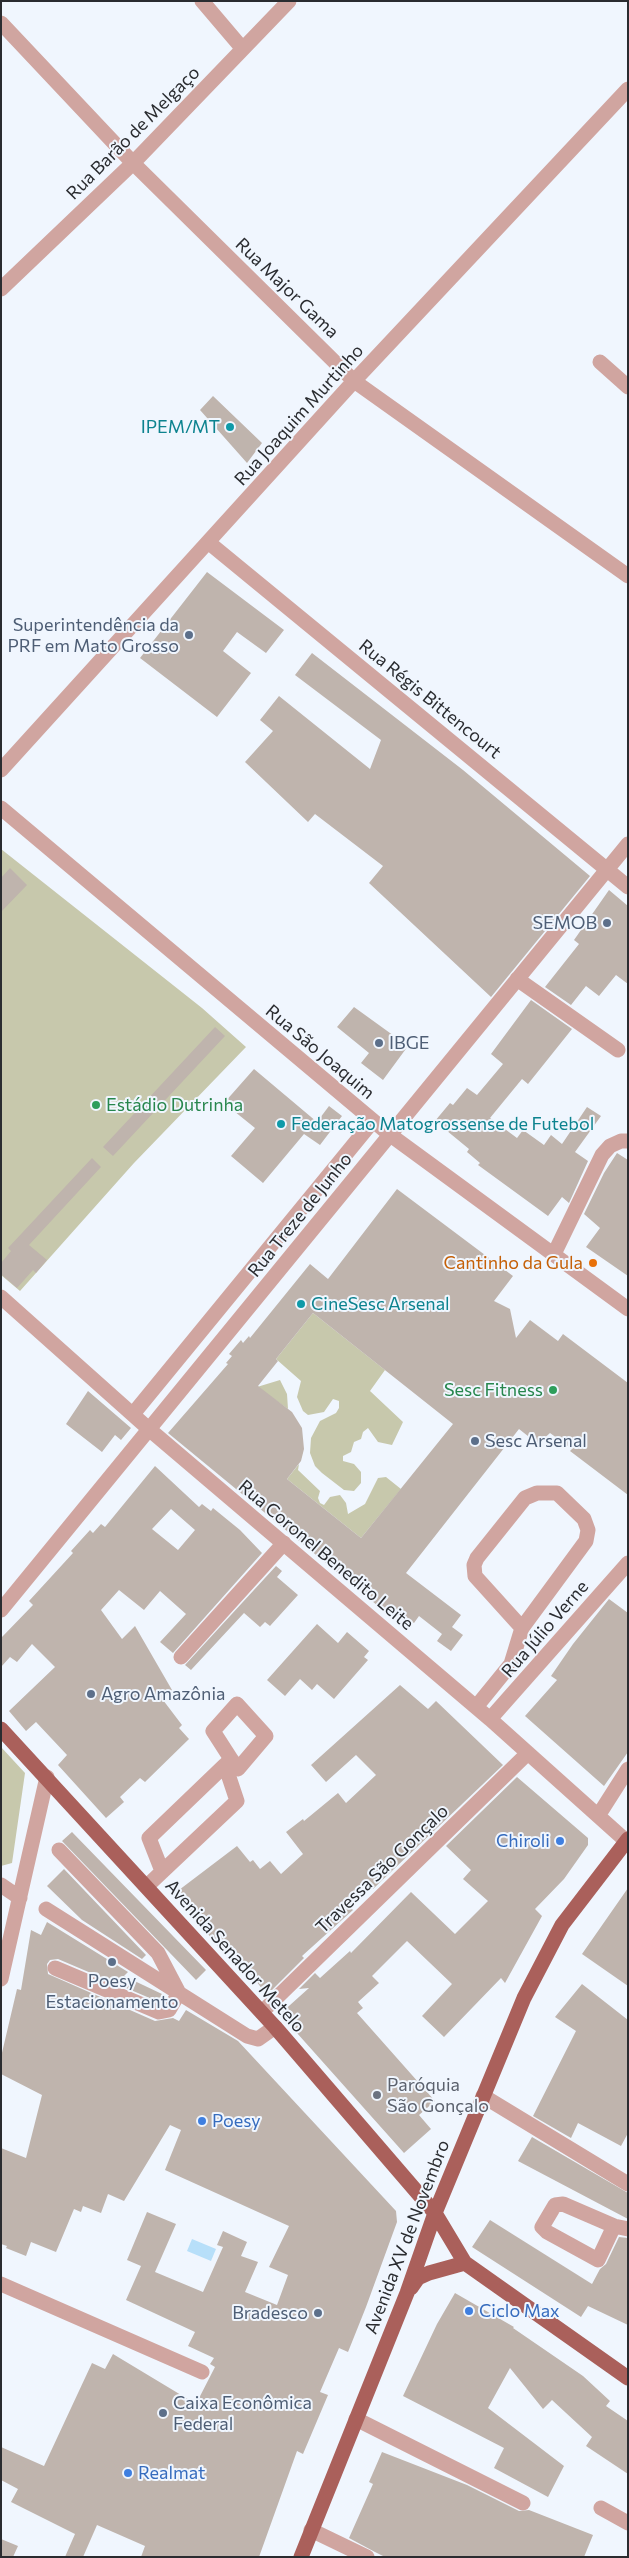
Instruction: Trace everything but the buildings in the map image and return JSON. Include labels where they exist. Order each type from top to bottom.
[{"type":"main road","name":"Avenida Senador Metelo","points":[[1,1729],[262,2012],[436,2213],[465,2263]]},
{"type":"main road","name":"Avenida XV de Novembro","points":[[301,2557],[407,2293],[436,2213],[524,1998],[562,1925],[627,1840]]},
{"type":"main road","points":[[407,2293],[418,2278],[429,2272],[465,2263],[628,2378]]},
{"type":"street","points":[[202,1],[242,48]]},
{"type":"street","name":"Rua Barão de Melgaço","points":[[1,289],[133,163],[288,1]]},
{"type":"street","name":"Rua Major Gama","points":[[1,23],[133,163],[354,381],[628,576]]},
{"type":"street","name":"Rua Joaquim Murtinho","points":[[1,770],[354,381],[628,89]]},
{"type":"street","points":[[600,362],[628,387]]},
{"type":"street","name":"Rua Régis Bittencourt","points":[[208,542],[628,886]]},
{"type":"street","name":"Rua São Joaquim","points":[[1,808],[389,1134],[628,1309]]},
{"type":"street","name":"Rua Treze de Junho","points":[[1,1610],[628,844]]},
{"type":"street","points":[[517,979],[618,1050]]},
{"type":"street","name":"Rua Treze de Junho","points":[[133,1414],[373,1121]]},
{"type":"street","points":[[554,1254],[602,1155],[610,1146],[621,1141],[628,1142]]},
{"type":"street","name":"Rua Coronel Benedito Leite","points":[[1,1298],[150,1430],[490,1719],[627,1840]]},
{"type":"street","points":[[476,1707],[511,1664],[522,1628],[586,1541],[588,1530],[584,1519],[557,1493],[538,1493],[524,1498],[477,1558],[474,1565],[475,1576],[522,1628]]},
{"type":"street","points":[[181,1657],[284,1543]]},
{"type":"street","name":"Rua Júlio Verne","points":[[490,1719],[628,1563]]},
{"type":"street","name":"Travessa São Gonçalo","points":[[262,2012],[528,1753]]},
{"type":"street","points":[[147,1886],[236,1800],[228,1762],[149,1838],[162,1871]]},
{"type":"street","points":[[598,1816],[628,1769]]},
{"type":"street","points":[[1,1979],[47,1777]]},
{"type":"street","points":[[59,1850],[158,1953],[179,1993]]},
{"type":"street","points":[[1,1885],[20,1898]]},
{"type":"street","points":[[46,1909],[247,2036],[258,2039],[275,2027]]},
{"type":"street","points":[[55,1968],[159,2012],[169,2010],[179,1993]]},
{"type":"street","points":[[483,2096],[628,2184]]},
{"type":"street","points":[[563,2204],[621,2228],[598,2260],[547,2232],[542,2227],[555,2205],[563,2204]]},
{"type":"street","points":[[1,2284],[202,2372]]},
{"type":"street","points":[[356,2419],[523,2503]]},
{"type":"street","points":[[601,2508],[628,2523]]},
{"type":"street","points":[[311,2530],[367,2557]]},
{"type":"green space","name":"Estádio Dutrinha","points":[[1,849],[202,1008],[246,1047],[134,1163],[20,1291],[1,1275]]},
{"type":"green space","points":[[313,1313],[385,1370],[370,1391],[403,1422],[392,1445],[378,1442],[368,1428],[363,1432],[361,1439],[354,1442],[351,1452],[343,1456],[343,1461],[354,1464],[361,1472],[361,1483],[354,1491],[344,1490],[322,1473],[315,1466],[310,1453],[311,1438],[320,1421],[336,1413],[339,1408],[339,1401],[333,1399],[324,1412],[308,1415],[303,1411],[297,1397],[301,1381],[276,1359]]},
{"type":"green space","points":[[280,1380],[287,1394],[288,1409],[257,1387]]},
{"type":"green space","points":[[299,1464],[298,1470],[320,1491],[318,1498],[320,1503],[324,1505],[330,1497],[340,1495],[346,1503],[348,1514],[365,1504],[378,1478],[386,1477],[401,1489],[361,1538],[287,1479]]},
{"type":"green space","points":[[1,1747],[25,1773],[12,1863],[1,1866]]},
{"type":"water","points":[[192,2239],[216,2249],[211,2261],[187,2251]]},
{"type":"place","name":"IPEM/MT","points":[[230,427]]},
{"type":"place","name":"Superintendência da PRF em Mato Grosso","points":[[189,635]]},
{"type":"place","name":"SEMOB","points":[[607,923]]},
{"type":"place","name":"IBGE","points":[[379,1043]]},
{"type":"place","name":"Estádio Dutrinha","points":[[96,1105]]},
{"type":"place","name":"Federação Matogrossense de Futebol","points":[[281,1124]]},
{"type":"place","name":"Cantinho da Gula","points":[[593,1263]]},
{"type":"place","name":"CineSesc Arsenal","points":[[301,1304]]},
{"type":"place","name":"Sesc Fitness","points":[[553,1390]]},
{"type":"place","name":"Sesc Arsenal","points":[[475,1441]]},
{"type":"place","name":"Agro Amazônia","points":[[91,1694]]},
{"type":"place","name":"Chiroli","points":[[560,1841]]},
{"type":"place","name":"Poesy Estacionamento","points":[[112,1962]]},
{"type":"place","name":"Paróquia São Gonçalo","points":[[377,2095]]},
{"type":"place","name":"Poesy","points":[[202,2121]]},
{"type":"place","name":"Ciclo Max","points":[[469,2311]]},
{"type":"place","name":"Bradesco","points":[[318,2313]]},
{"type":"place","name":"Caixa Econômica Federal","points":[[163,2413]]},
{"type":"place","name":"Realmat","points":[[128,2473]]}]
